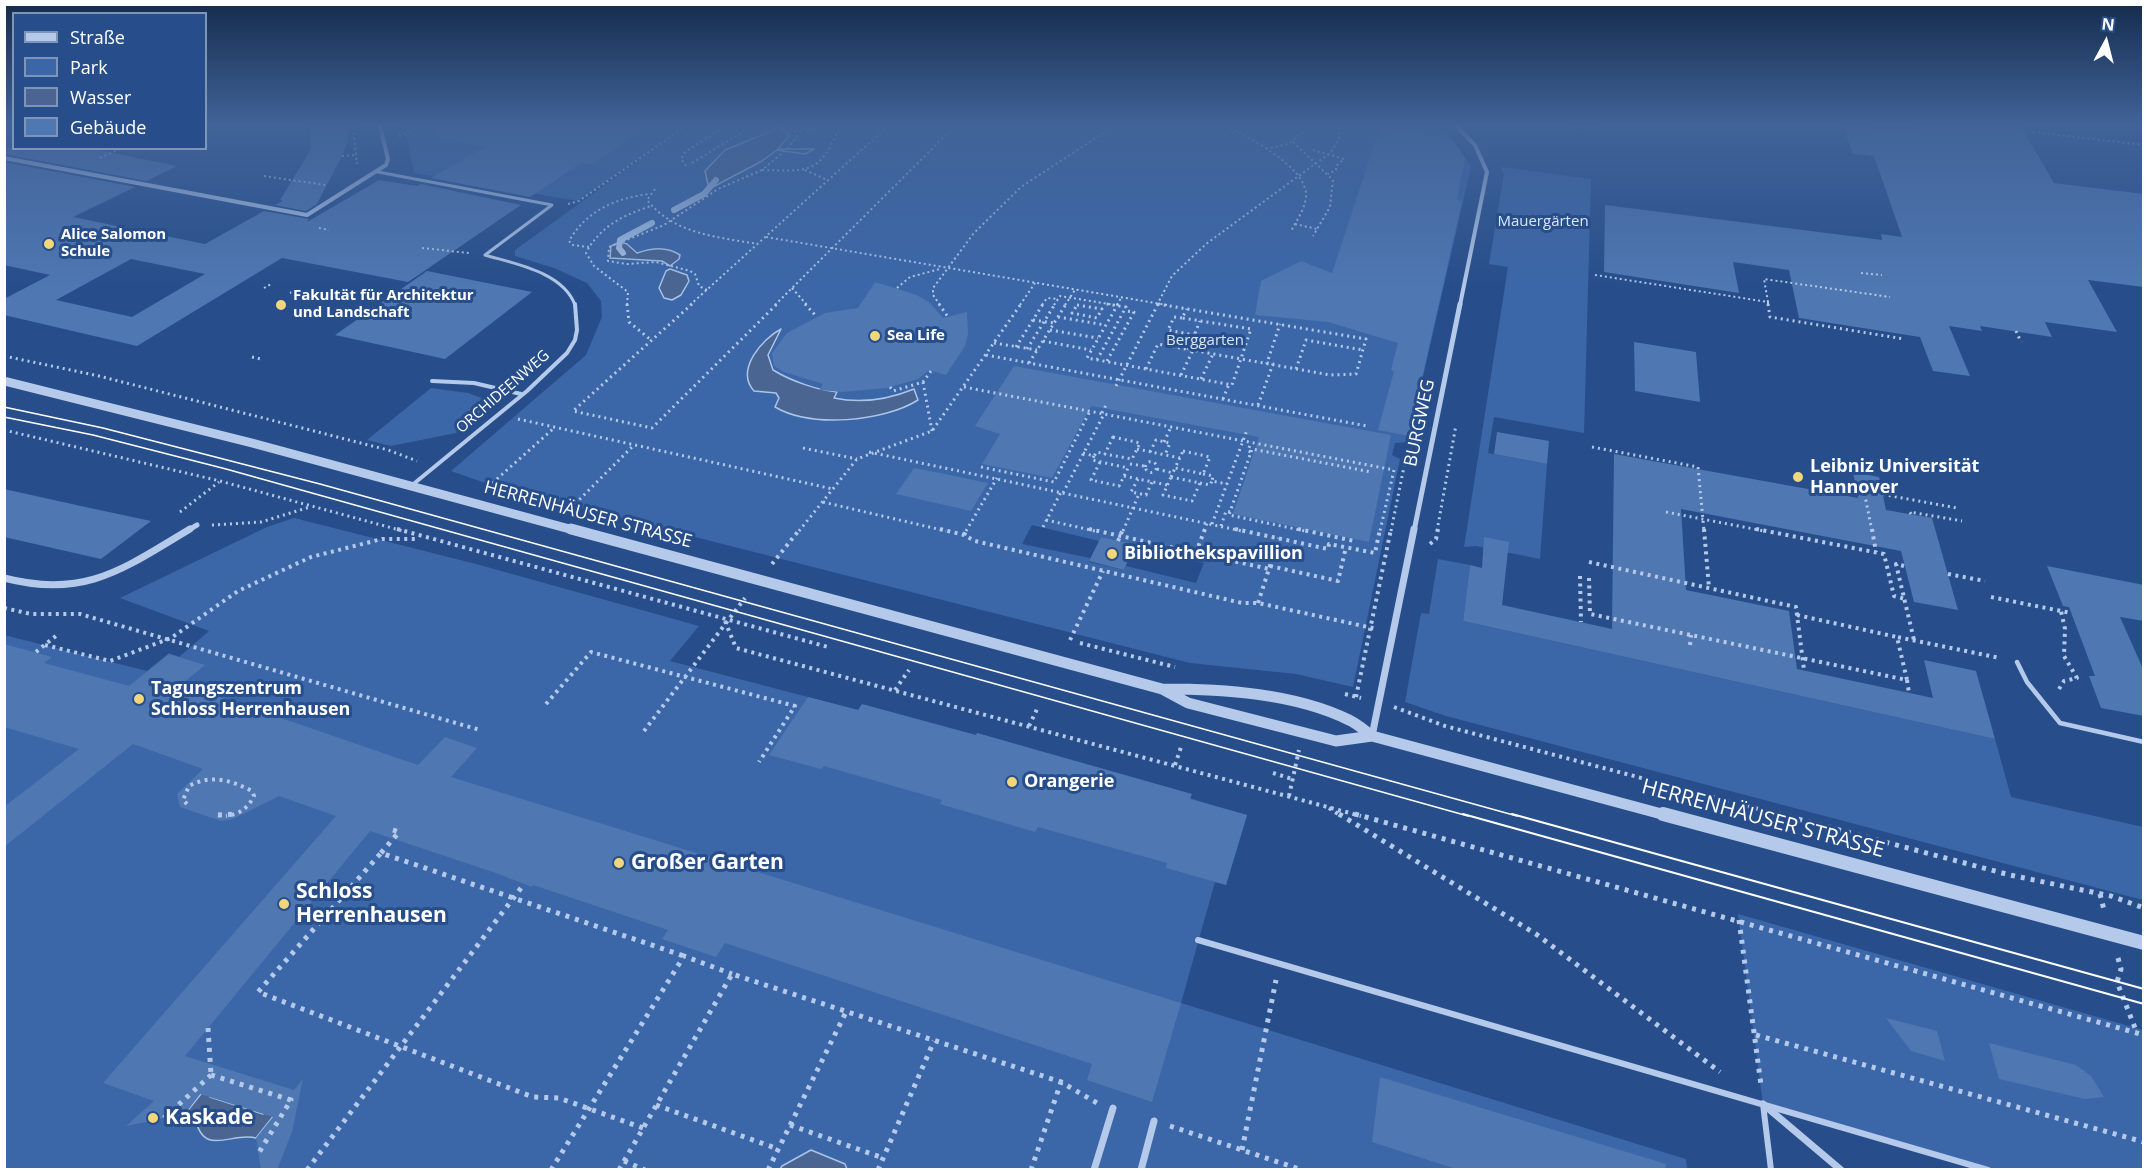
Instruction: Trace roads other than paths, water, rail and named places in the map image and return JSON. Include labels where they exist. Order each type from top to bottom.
[{"type":"street","points":[[125,181],[307,215],[363,181]]},
{"type":"street","name":"BURGWEG","points":[[1372,736],[1485,181]]},
{"type":"street","name":"HERRENHÄUSER STRASSE","points":[[4,381],[122,409],[1162,688],[1188,703],[1336,741],[1372,736]]},
{"type":"street","points":[[4,578],[42,586],[74,585],[109,576],[197,525]]},
{"type":"street","name":"HERRENHÄUSER STRASSE","points":[[1162,688],[1192,688],[1311,707],[1348,718],[1372,736],[2144,943]]},
{"type":"street","points":[[1763,1104],[1841,1170]]},
{"type":"street","points":[[1094,1170],[1113,1108]]},
{"type":"street","points":[[1141,1170],[1154,1121]]},
{"type":"lane","name":"ORCHIDEENWEG","points":[[411,486],[550,370],[574,342],[578,318],[569,294],[543,274],[485,255],[552,205],[424,181]]},
{"type":"lane","points":[[432,381],[474,382],[521,394]]},
{"type":"lane","points":[[2017,662],[2027,682],[2060,723],[2144,742]]},
{"type":"lane","points":[[1198,940],[1988,1170]]},
{"type":"lane","points":[[1763,1104],[1771,1170]]},
{"type":"water","points":[[707,181],[725,181],[709,189]]},
{"type":"water","points":[[620,242],[627,244],[637,253],[664,249],[680,255],[679,259],[670,266],[662,261],[610,258],[611,246]]},
{"type":"water","points":[[670,269],[687,275],[689,281],[681,295],[672,300],[664,298],[659,288],[666,271]]},
{"type":"water","points":[[781,329],[768,355],[773,370],[780,374],[813,387],[837,392],[834,398],[855,401],[874,400],[914,389],[918,400],[886,413],[847,420],[808,418],[790,414],[775,407],[779,398],[776,393],[754,391],[749,383],[748,374],[749,365],[759,347]]},
{"type":"water","points":[[208,1085],[210,1097],[263,1114],[269,1106],[279,1109],[256,1138],[211,1140],[199,1130],[195,1117],[185,1114]]},
{"type":"water","points":[[811,1150],[845,1164],[847,1169],[780,1169]]},
{"type":"waterway","points":[[674,210],[704,194],[715,181]]},
{"type":"waterway","points":[[623,253],[619,248],[620,240],[652,223]]},
{"type":"tram line","points":[[4,407],[103,428],[320,484],[1517,816]]},
{"type":"tram line","points":[[4,417],[93,435],[226,469],[1468,816]]},
{"type":"tram line","points":[[1463,814],[2144,1004]]},
{"type":"tram line","points":[[1512,814],[2144,989]]},
{"type":"place","name":"Alice Salomon Schule","points":[[49,244]]},
{"type":"place","name":"Fakultät für Architektur und Landschaft","points":[[281,305]]},
{"type":"place","name":"Sea Life","points":[[875,336]]},
{"type":"place","name":"Leibniz Universität Hannover","points":[[1798,477]]},
{"type":"place","name":"Bibliothekspavillion","points":[[1112,554]]},
{"type":"place","name":"Tagungszentrum Schloss Herrenhausen","points":[[139,699]]},
{"type":"place","name":"Orangerie","points":[[1012,782]]},
{"type":"place","name":"Großer Garten","points":[[619,863]]},
{"type":"place","name":"Schloss Herrenhausen","points":[[284,904]]},
{"type":"place","name":"Kaskade","points":[[153,1118]]},
{"type":"park label","name":"Mauergärten","points":[[1543,222]]},
{"type":"park label","name":"Berggarten","points":[[1205,341]]}]
